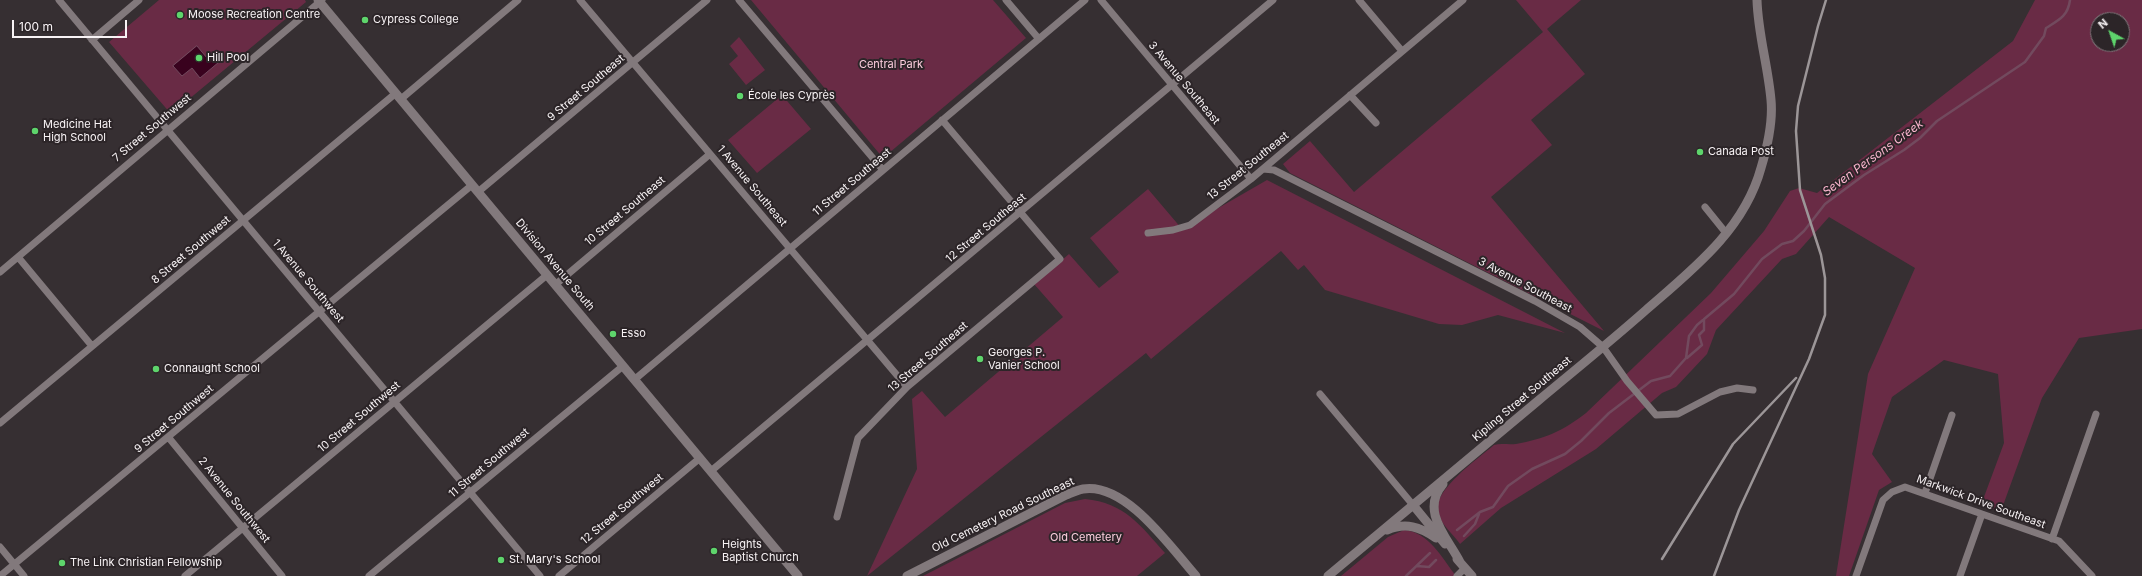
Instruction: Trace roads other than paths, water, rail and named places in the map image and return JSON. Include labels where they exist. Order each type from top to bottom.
[{"type":"street","name":"1 Avenue Southwest","points":[[59,0],[540,576]]},
{"type":"street","points":[[92,40],[139,0]]},
{"type":"street","name":"8 Street Southwest","points":[[0,423],[243,220],[518,0]]},
{"type":"street","name":"1 Avenue Southeast","points":[[580,0],[907,387]]},
{"type":"street","name":"9 Street Southeast","points":[[475,189],[633,62],[707,0]]},
{"type":"street","points":[[739,0],[883,170]]},
{"type":"street","points":[[1006,0],[1039,39]]},
{"type":"street","name":"11 Street Southeast","points":[[634,380],[1085,0]]},
{"type":"street","name":"3 Avenue Southeast","points":[[1101,0],[1251,179]]},
{"type":"street","name":"12 Street Southeast","points":[[711,471],[1274,0]]},
{"type":"street","points":[[1359,0],[1402,51]]},
{"type":"street","name":"13 Street Southeast","points":[[1148,233],[1173,230],[1190,225],[1251,179],[1463,0]]},
{"type":"street","name":"Kipling Street Southeast","points":[[1328,576],[1603,347],[1699,264],[1726,234],[1742,213],[1761,169],[1770,126],[1772,101],[1758,24],[1757,0]]},
{"type":"street","name":"Division Avenue South","points":[[320,1],[798,576]]},
{"type":"street","name":"7 Street Southwest","points":[[0,272],[320,1]]},
{"type":"street","points":[[1350,95],[1376,123]]},
{"type":"street","points":[[942,120],[1021,213]]},
{"type":"street","name":"10 Street Southeast","points":[[555,284],[710,154]]},
{"type":"street","name":"3 Avenue Southeast","points":[[1263,169],[1274,170],[1535,301],[1580,327],[1603,347],[1627,381],[1656,415],[1678,414],[1720,392],[1737,388],[1753,390]]},
{"type":"street","name":"9 Street Southwest","points":[[0,576],[320,312],[475,189]]},
{"type":"street","points":[[1705,207],[1726,234]]},
{"type":"street","name":"13 Street Southeast","points":[[837,517],[858,438],[907,387],[1060,259],[1021,213]]},
{"type":"street","points":[[18,257],[92,346]]},
{"type":"street","name":"10 Street Southwest","points":[[185,576],[547,275]]},
{"type":"street","name":"11 Street Southwest","points":[[369,576],[623,366]]},
{"type":"street","points":[[1320,394],[1472,576]]},
{"type":"street","points":[[2052,538],[2096,414]]},
{"type":"street","points":[[1925,494],[1952,415]]},
{"type":"street","name":"2 Avenue Southwest","points":[[169,438],[282,576]]},
{"type":"street","name":"12 Street Southwest","points":[[559,576],[700,458]]},
{"type":"street","points":[[1455,470],[1436,496],[1433,512],[1463,565]]},
{"type":"street","name":"Markwick Drive Southeast","points":[[1856,576],[1883,500],[1892,492],[1905,487],[2052,538],[2063,544],[2092,576]]},
{"type":"street","name":"Old Cemetery Road Southeast","points":[[907,576],[1066,495],[1084,489],[1114,495],[1124,500],[1147,520],[1196,576]]},
{"type":"street","points":[[1960,576],[1982,514]]},
{"type":"street","points":[[1377,535],[1396,527],[1409,526],[1422,529],[1446,545]]},
{"type":"street","points":[[0,547],[24,576]]},
{"type":"street","points":[[1457,576],[1463,565]]},
{"type":"waterway","name":"Seven Persons Creek","points":[[1457,530],[1480,512],[1493,507],[1508,486],[1532,469],[1565,454],[1581,441],[1609,413],[1651,381],[1670,376],[1686,358],[1689,336],[1697,325],[1734,294],[1762,259],[1782,244],[1793,241],[1804,231],[1825,204],[1864,175],[1904,150],[1920,138],[1937,121],[2025,62],[2044,36],[2046,28],[2059,20],[2065,14],[2070,0]]},
{"type":"waterway","name":"Seven Persons Creek","points":[[1687,358],[1702,345],[1699,335],[1704,330],[1704,319]]},
{"type":"waterway","name":"Seven Persons Creek","points":[[1464,536],[1475,524],[1479,514]]},
{"type":"waterway","name":"Seven Persons Creek","points":[[1406,576],[1430,553]]},
{"type":"waterway","name":"Seven Persons Creek","points":[[1417,566],[1429,567],[1436,560]]},
{"type":"railway","points":[[1714,576],[1739,510],[1809,359],[1825,315],[1825,278],[1821,255],[1800,190],[1796,131],[1798,106],[1826,0]]},
{"type":"railway","points":[[1662,559],[1733,444],[1796,378]]},
{"type":"place","name":"Moose Recreation Centre","points":[[180,15]]},
{"type":"place","name":"Cypress College","points":[[365,20]]},
{"type":"place","name":"Hill Pool","points":[[199,58]]},
{"type":"place","name":"École les Cyprès","points":[[740,96]]},
{"type":"place","name":"Medicine Hat High School","points":[[35,131]]},
{"type":"place","name":"Canada Post","points":[[1700,152]]},
{"type":"place","name":"Esso","points":[[613,334]]},
{"type":"place","name":"Georges P. Vanier School","points":[[980,359]]},
{"type":"place","name":"Connaught School","points":[[156,369]]},
{"type":"place","name":"Heights Baptist Church","points":[[714,551]]},
{"type":"place","name":"St. Mary's School","points":[[501,560]]},
{"type":"place","name":"The Link Christian Fellowship","points":[[62,563]]},
{"type":"park label","name":"Central Park","points":[[891,65]]},
{"type":"park label","name":"Old Cemetery","points":[[1086,538]]}]
